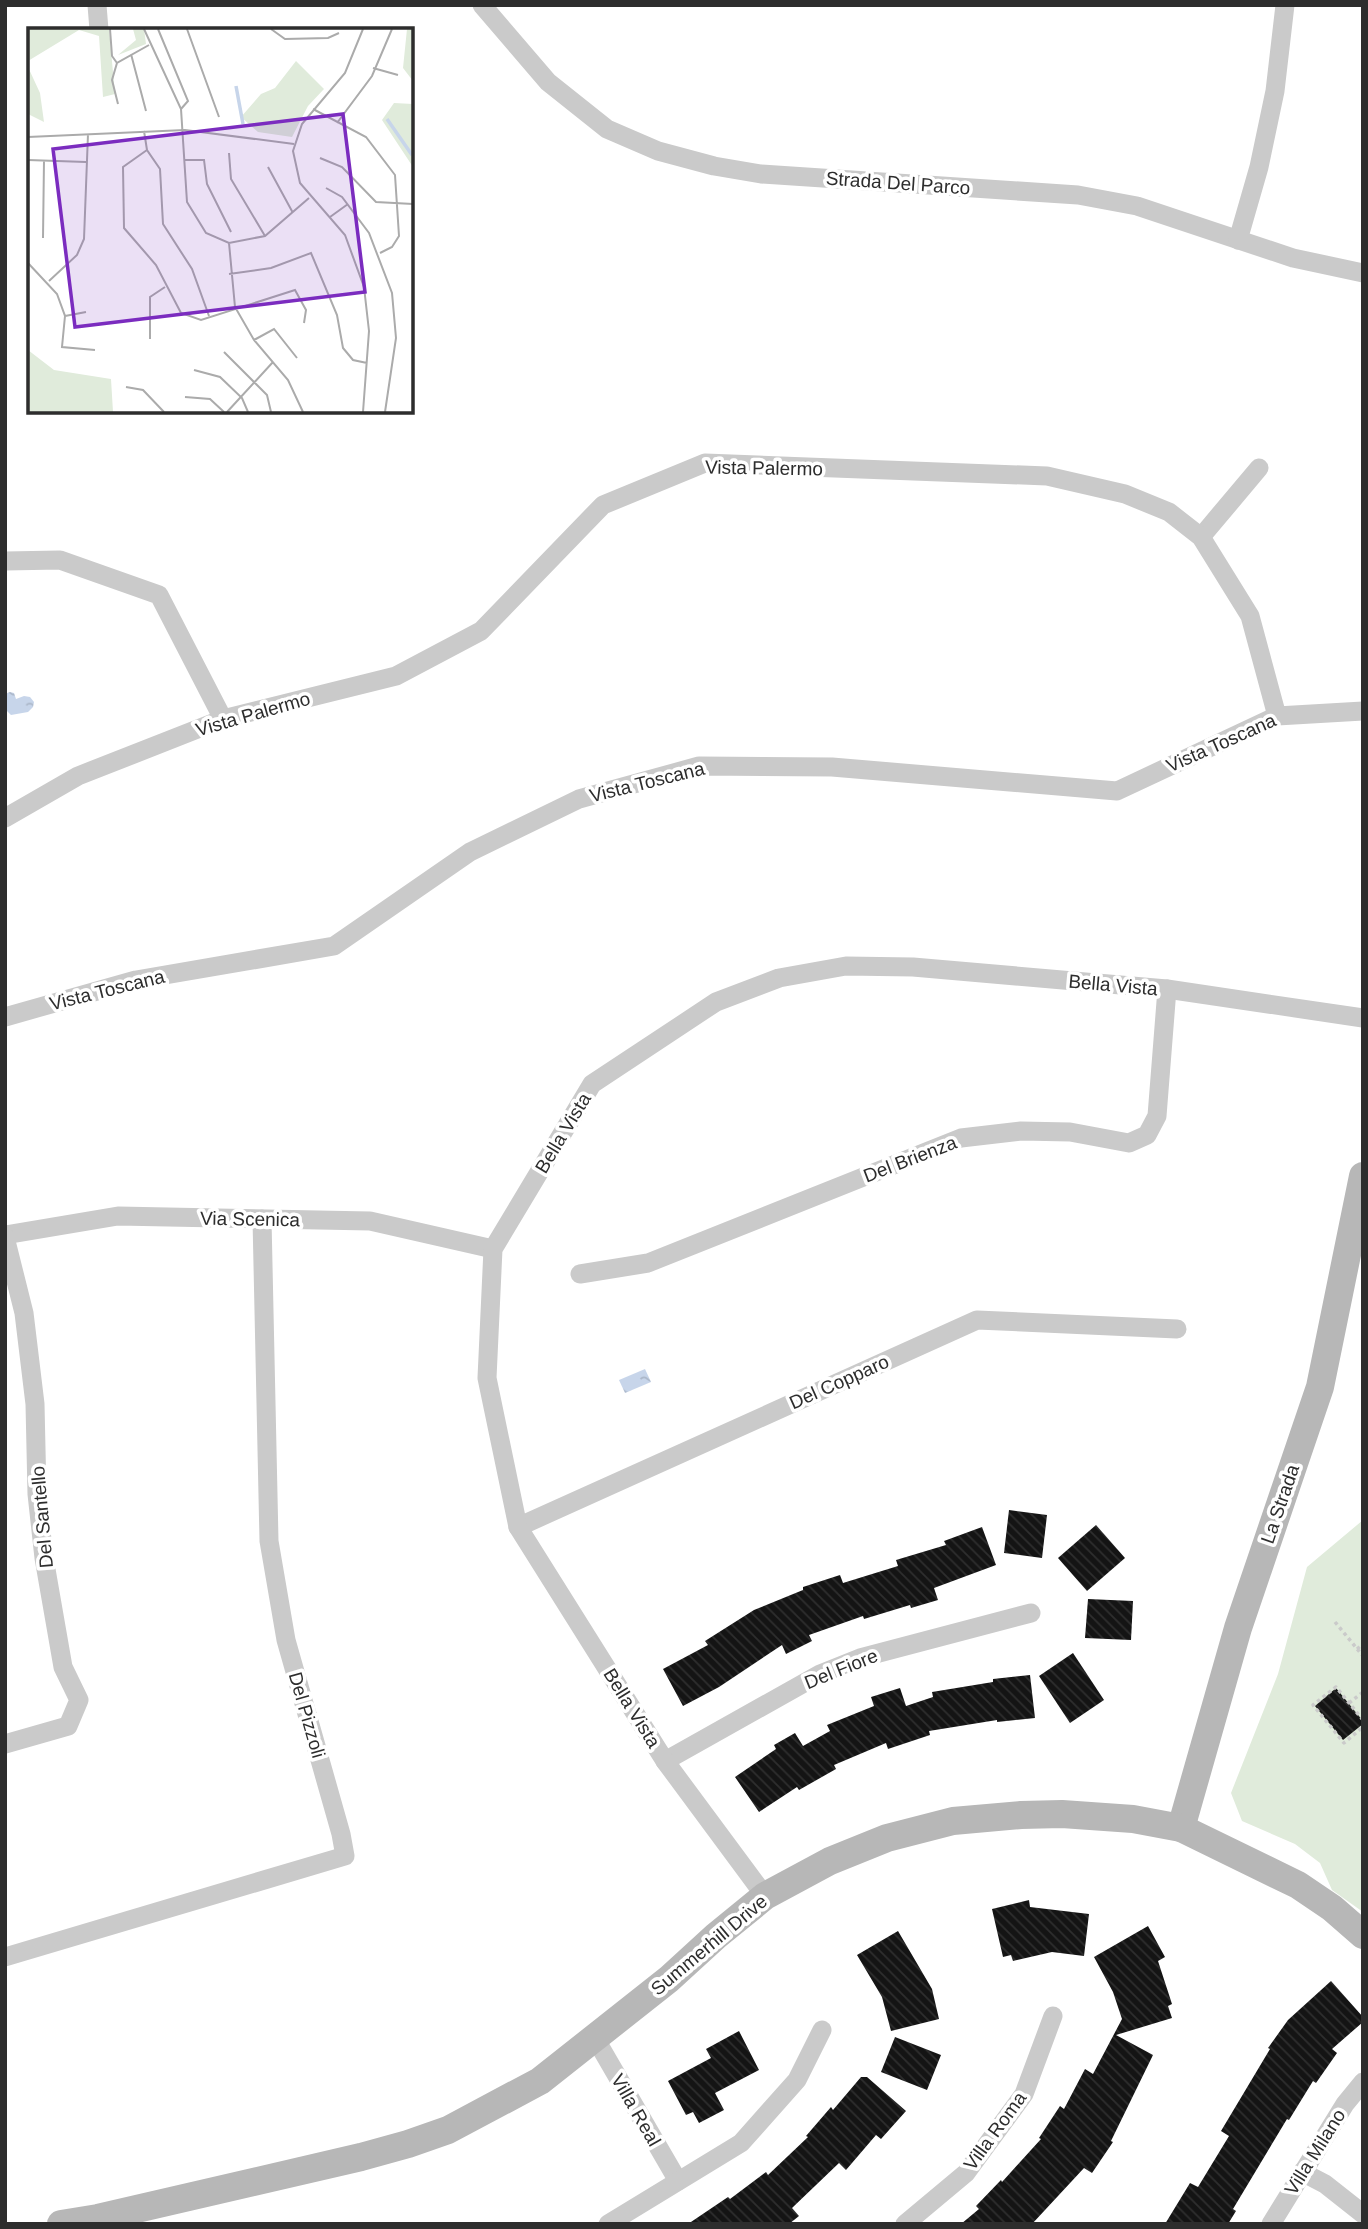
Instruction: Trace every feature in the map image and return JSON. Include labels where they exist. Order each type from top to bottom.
[{"type":"main road","name":"La Strada","points":[[1181,1828],[1238,1628],[1320,1387],[1363,1176]]},
{"type":"main road","name":"Summerhill Drive","points":[[61,2224],[157,2205],[408,2144],[447,2130],[540,2081],[669,1979],[765,1896],[830,1861],[887,1838],[953,1821],[1062,1814],[1133,1819],[1181,1828],[1298,1885],[1332,1908],[1363,1935]]},
{"type":"street","points":[[97,5],[99,28]]},
{"type":"street","name":"Strada Del Parco","points":[[482,5],[548,82],[607,129],[658,151],[714,166],[761,174],[1078,195],[1137,206],[1293,258],[1363,273]]},
{"type":"street","points":[[1238,240],[1259,167],[1275,91],[1285,5]]},
{"type":"street","name":"Vista Palermo","points":[[5,818],[78,776],[223,719],[396,676],[481,631],[603,505],[705,463],[1047,476],[1125,494],[1169,512],[1201,537],[1250,616],[1277,716]]},
{"type":"street","points":[[1201,537],[1259,468]]},
{"type":"street","points":[[5,561],[60,560],[159,595],[223,719]]},
{"type":"street","name":"Vista Toscana","points":[[5,1017],[136,980],[334,946],[482,846],[579,799],[699,766],[832,767],[1117,791],[1277,716],[1363,711]]},
{"type":"street","name":"Bella Vista","points":[[765,1896],[665,1761],[518,1527],[487,1378],[493,1249],[592,1084],[716,1002],[779,978],[846,966],[913,967],[1167,989],[1363,1018]]},
{"type":"street","name":"Del Brienza","points":[[580,1274],[648,1263],[961,1138],[1021,1131],[1070,1132],[1129,1143],[1147,1135],[1157,1116],[1167,989]]},
{"type":"street","name":"Via Scenica","points":[[5,1236],[118,1216],[262,1219],[370,1222],[493,1249]]},
{"type":"street","name":"Del Pizzoli","points":[[5,1957],[345,1856],[286,1640],[269,1541],[262,1219]]},
{"type":"street","name":"Del Santello","points":[[5,1236],[24,1313],[35,1404],[37,1493],[44,1558],[63,1667],[79,1700],[68,1726],[5,1744]]},
{"type":"street","name":"Del Copparo","points":[[518,1527],[977,1320],[1177,1329]]},
{"type":"street","name":"Del Fiore","points":[[665,1761],[820,1674],[860,1658],[1031,1613]]},
{"type":"street","name":"Villa Roma","points":[[905,2224],[966,2173],[1024,2094],[1053,2016]]},
{"type":"street","points":[[608,2224],[741,2143],[797,2080],[822,2029]]},
{"type":"street","name":"Villa Real","points":[[595,2038],[678,2181]]},
{"type":"street","name":"Villa Milano","points":[[1271,2224],[1345,2104],[1363,2082]]},
{"type":"street","points":[[1302,2172],[1325,2184],[1363,2214]]},
{"type":"path","points":[[1335,1622],[1363,1656]]},
{"type":"path","points":[[1357,1649],[1363,1644]]},
{"type":"path","points":[[1362,1728],[1344,1743],[1313,1705],[1336,1687],[1363,1720]]},
{"type":"path","points":[[1349,1703],[1363,1692]]},
{"type":"green space","points":[[1363,1520],[1363,1912],[1332,1890],[1320,1863],[1295,1844],[1242,1821],[1231,1793],[1278,1674],[1307,1567]]},
{"type":"water","points":[[14,693],[16,699],[30,697],[34,702],[33,707],[28,712],[11,715],[5,709],[5,694]]},
{"type":"water","points":[[645,1369],[651,1382],[625,1393],[619,1380]]},
{"type":"building","points":[[1009,1510],[1047,1515],[1042,1558],[1004,1553]]},
{"type":"building","points":[[1096,1525],[1125,1558],[1087,1591],[1058,1558]]},
{"type":"building","points":[[982,1527],[996,1565],[934,1588],[938,1600],[911,1608],[910,1605],[864,1619],[863,1616],[809,1635],[812,1641],[786,1654],[782,1645],[719,1687],[683,1706],[663,1669],[708,1645],[705,1641],[754,1610],[803,1590],[803,1587],[840,1575],[843,1583],[898,1566],[896,1560],[946,1545],[944,1541]]},
{"type":"building","points":[[1088,1599],[1133,1601],[1131,1640],[1085,1638]]},
{"type":"building","points":[[1073,1653],[1104,1700],[1070,1723],[1039,1676]]},
{"type":"building","points":[[1030,1675],[1035,1718],[997,1720],[929,1731],[930,1735],[888,1749],[886,1743],[834,1765],[836,1769],[799,1790],[797,1787],[759,1812],[735,1777],[776,1749],[774,1745],[795,1733],[803,1746],[830,1731],[827,1725],[874,1706],[871,1697],[900,1688],[906,1706],[933,1697],[932,1692],[993,1682],[993,1679]]},
{"type":"building","points":[[1336,1688],[1363,1721],[1363,1724],[1343,1740],[1315,1706]]},
{"type":"building","points":[[1029,1900],[1030,1907],[1089,1914],[1084,1956],[1052,1952],[1013,1961],[1011,1955],[1003,1957],[992,1909]]},
{"type":"building","points":[[1148,1926],[1165,1957],[1158,1961],[1172,2004],[1168,2006],[1172,2018],[1116,2035],[1153,2055],[1111,2141],[1113,2142],[1092,2173],[1084,2168],[1032,2224],[961,2224],[979,2209],[976,2206],[1041,2139],[1039,2138],[1060,2106],[1064,2109],[1085,2069],[1093,2074],[1122,2019],[1113,1992],[1094,1957]]},
{"type":"building","points":[[898,1931],[932,1989],[939,2019],[891,2031],[882,1997],[857,1955]]},
{"type":"building","points":[[1331,1981],[1363,2017],[1363,2022],[1332,2049],[1337,2053],[1316,2083],[1313,2081],[1289,2120],[1287,2119],[1233,2209],[1236,2211],[1228,2224],[1165,2224],[1190,2183],[1198,2187],[1229,2136],[1221,2131],[1270,2049],[1268,2048],[1288,2020]]},
{"type":"building","points":[[739,2031],[759,2070],[715,2093],[724,2110],[699,2123],[693,2112],[686,2115],[668,2081],[711,2058],[706,2049]]},
{"type":"building","points":[[895,2037],[941,2055],[927,2090],[881,2072]]},
{"type":"building","points":[[861,2077],[867,2077],[906,2111],[881,2139],[876,2135],[846,2170],[839,2163],[792,2208],[799,2216],[789,2224],[688,2224],[728,2197],[730,2199],[766,2172],[768,2175],[808,2137],[806,2136],[831,2107],[833,2110]]}]
